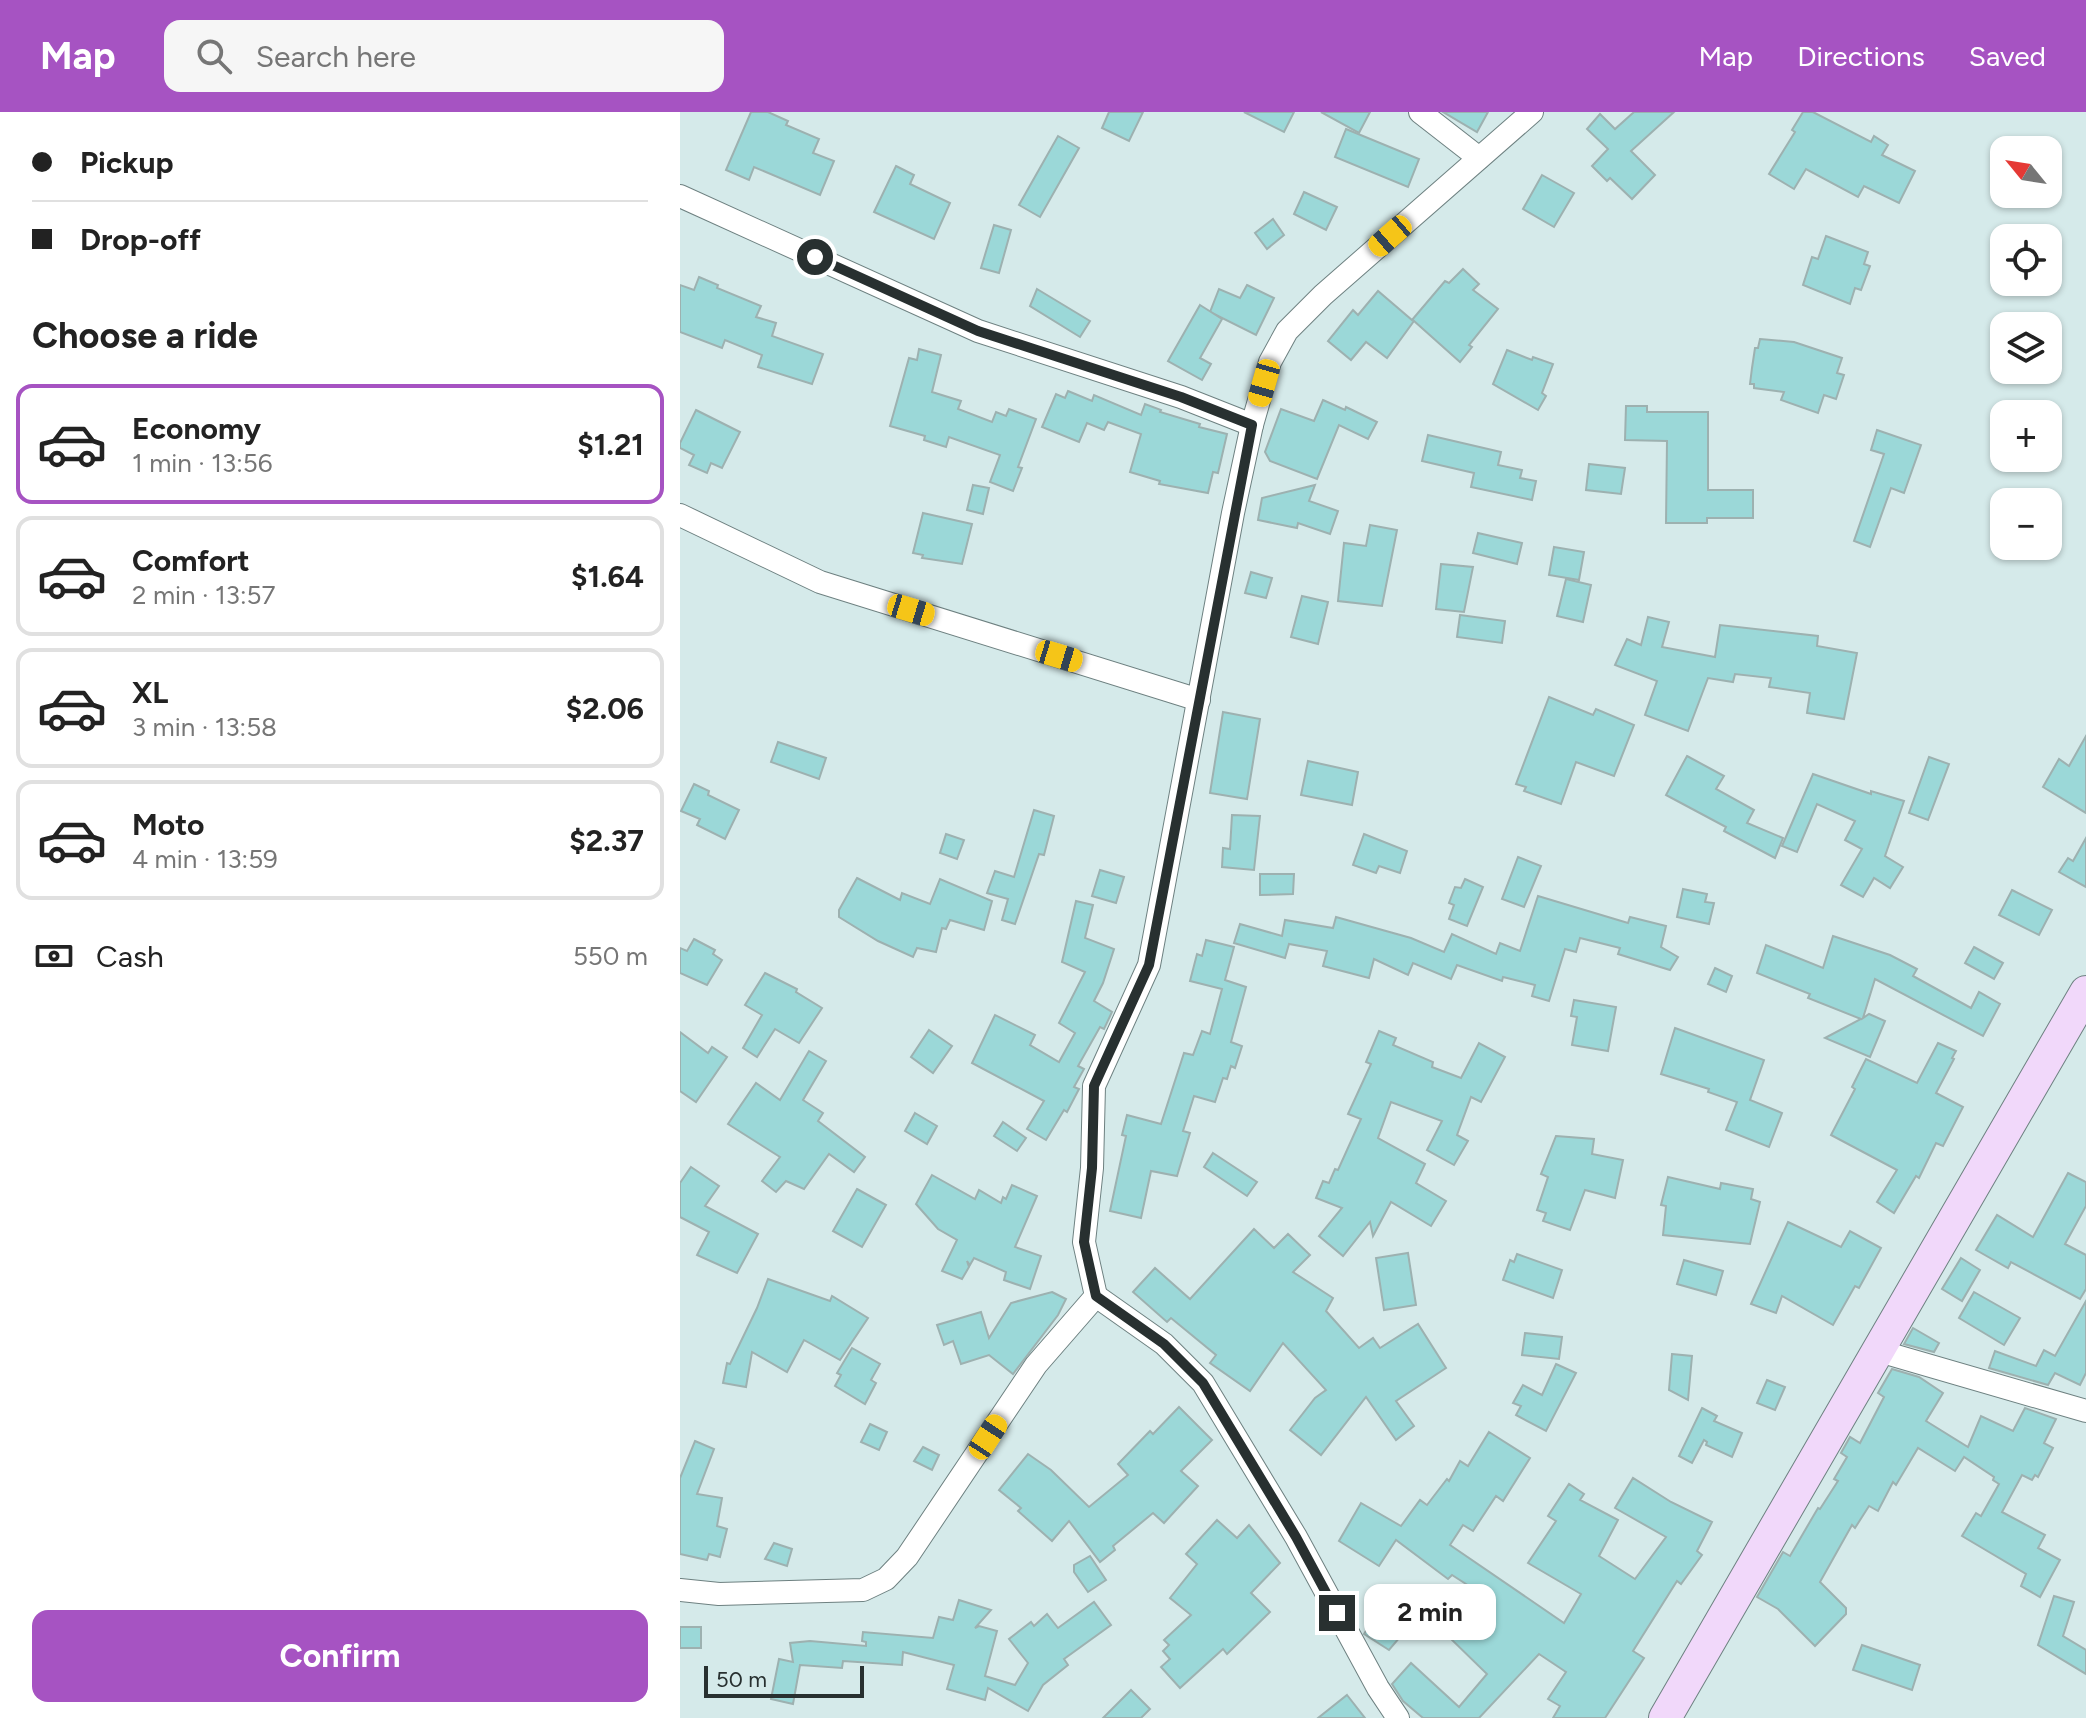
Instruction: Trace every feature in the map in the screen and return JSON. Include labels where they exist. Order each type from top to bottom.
[{"type":"main road","points":[[1665,1718],[2086,992]]},
{"type":"street","points":[[1420,112],[1479,158]]},
{"type":"street","points":[[1398,1718],[1378,1688],[1296,1537],[1203,1383],[1164,1344],[1096,1296],[1084,1242],[1092,1168],[1094,1086],[1149,965],[1252,425],[1270,362],[1287,331],[1323,295],[1532,112]]},
{"type":"street","points":[[680,196],[978,331],[1181,397],[1252,425]]},
{"type":"street","points":[[680,515],[820,582],[1199,700]]},
{"type":"street","points":[[680,1590],[719,1594],[863,1590],[886,1579],[907,1557],[1036,1365],[1096,1296]]},
{"type":"street","points":[[1879,1351],[2086,1411]]},
{"type":"building","points":[[751,112],[768,112],[788,121],[786,125],[819,139],[813,153],[834,161],[820,195],[754,167],[749,180],[726,170]]},
{"type":"building","points":[[1109,112],[1143,112],[1129,141],[1102,128]]},
{"type":"building","points":[[1244,112],[1294,112],[1284,132]]},
{"type":"building","points":[[1321,112],[1370,112],[1359,133]]},
{"type":"building","points":[[1443,112],[1488,112],[1477,132]]},
{"type":"building","points":[[1634,112],[1674,112],[1631,151],[1655,175],[1632,199],[1592,166],[1608,149],[1587,129],[1600,114],[1615,129]]},
{"type":"building","points":[[1803,112],[1813,112],[1871,142],[1874,136],[1888,145],[1882,155],[1915,171],[1899,203],[1864,186],[1858,197],[1806,169],[1794,189],[1769,174],[1795,132],[1792,130]]},
{"type":"building","points":[[1346,129],[1419,159],[1408,187],[1335,157]]},
{"type":"building","points":[[1058,136],[1079,148],[1040,217],[1019,205]]},
{"type":"building","points":[[896,166],[914,175],[910,184],[950,203],[934,239],[874,212]]},
{"type":"building","points":[[1542,175],[1574,193],[1554,227],[1523,209]]},
{"type":"building","points":[[1304,192],[1337,207],[1326,230],[1294,214]]},
{"type":"building","points":[[1273,219],[1284,235],[1267,249],[1255,233]]},
{"type":"building","points":[[994,225],[1011,230],[999,273],[981,268]]},
{"type":"building","points":[[1826,236],[1868,252],[1864,264],[1870,266],[1861,290],[1855,288],[1850,304],[1803,285],[1812,257],[1818,259]]},
{"type":"building","points":[[1463,269],[1479,284],[1473,290],[1498,309],[1469,345],[1472,347],[1460,362],[1414,321],[1387,358],[1366,342],[1351,360],[1328,341],[1353,310],[1358,315],[1378,291],[1412,320],[1445,281],[1449,283]]},
{"type":"building","points":[[699,277],[761,306],[756,317],[776,323],[772,336],[823,354],[812,384],[758,367],[762,355],[725,340],[722,348],[680,332],[680,285],[694,290]]},
{"type":"building","points":[[1247,285],[1274,298],[1256,335],[1210,312],[1219,289],[1240,298]]},
{"type":"building","points":[[1037,289],[1090,321],[1080,337],[1030,306]]},
{"type":"building","points":[[1200,305],[1222,319],[1200,358],[1211,364],[1202,380],[1168,361]]},
{"type":"building","points":[[1760,339],[1794,342],[1842,358],[1837,373],[1844,375],[1836,399],[1824,395],[1818,413],[1781,400],[1784,392],[1754,388],[1754,384],[1750,384],[1755,348],[1758,348]]},
{"type":"building","points":[[919,349],[941,355],[932,392],[961,401],[958,409],[992,422],[996,412],[1006,416],[1009,409],[1036,419],[1018,467],[1022,468],[1013,491],[990,482],[1000,455],[949,437],[946,447],[924,440],[925,436],[890,426],[909,358],[917,360]]},
{"type":"building","points":[[1507,350],[1553,364],[1542,393],[1546,396],[1538,410],[1493,384]]},
{"type":"building","points":[[1068,391],[1092,401],[1094,395],[1141,415],[1145,404],[1200,424],[1199,427],[1227,434],[1218,473],[1213,472],[1208,493],[1159,484],[1160,481],[1130,472],[1141,434],[1108,422],[1104,430],[1087,423],[1079,442],[1042,427],[1056,394],[1065,398]]},
{"type":"building","points":[[1323,400],[1377,422],[1368,439],[1339,425],[1317,479],[1270,461],[1265,452],[1281,409],[1314,421]]},
{"type":"building","points":[[1626,406],[1647,406],[1647,412],[1708,412],[1708,490],[1753,490],[1753,518],[1707,518],[1707,523],[1666,523],[1667,441],[1625,440]]},
{"type":"building","points":[[696,410],[740,432],[722,468],[711,463],[707,473],[689,465],[694,455],[680,448]]},
{"type":"building","points":[[1877,430],[1921,445],[1904,493],[1891,488],[1870,547],[1854,541],[1884,454],[1871,450]]},
{"type":"building","points":[[1428,435],[1501,452],[1498,465],[1522,470],[1520,478],[1536,481],[1532,500],[1471,487],[1474,473],[1422,461]]},
{"type":"building","points":[[1589,464],[1625,468],[1621,494],[1586,490]]},
{"type":"building","points":[[973,485],[989,488],[983,514],[967,510]]},
{"type":"building","points":[[1315,485],[1309,501],[1338,511],[1330,534],[1298,523],[1297,528],[1258,520],[1262,498]]},
{"type":"building","points":[[923,513],[972,524],[962,564],[922,558],[923,555],[913,553]]},
{"type":"building","points":[[1370,525],[1397,530],[1382,606],[1338,601],[1344,543],[1366,546]]},
{"type":"building","points":[[1478,533],[1522,543],[1517,564],[1473,553]]},
{"type":"building","points":[[1554,547],[1584,552],[1579,580],[1549,575]]},
{"type":"building","points":[[1441,564],[1473,567],[1464,612],[1436,609]]},
{"type":"building","points":[[1251,572],[1272,578],[1266,598],[1245,593]]},
{"type":"building","points":[[1566,579],[1591,585],[1583,622],[1557,616]]},
{"type":"building","points":[[1302,596],[1328,602],[1318,644],[1291,637]]},
{"type":"building","points":[[1460,615],[1505,621],[1502,643],[1457,637]]},
{"type":"building","points":[[1648,617],[1669,622],[1662,647],[1715,657],[1720,625],[1818,636],[1817,646],[1857,653],[1844,719],[1807,713],[1810,693],[1769,687],[1771,678],[1735,674],[1733,682],[1708,678],[1688,731],[1645,715],[1657,681],[1615,665],[1627,639],[1641,645]]},
{"type":"building","points":[[1549,697],[1593,715],[1596,709],[1634,725],[1614,776],[1576,762],[1561,804],[1524,791],[1526,787],[1516,784]]},
{"type":"building","points":[[1223,712],[1260,719],[1247,799],[1210,793]]},
{"type":"building","points":[[2086,736],[2086,813],[2043,787],[2059,759],[2069,766]]},
{"type":"building","points":[[778,742],[826,758],[819,779],[771,762]]},
{"type":"building","points":[[1687,756],[1724,776],[1716,789],[1754,810],[1747,823],[1783,838],[1775,858],[1666,795]]},
{"type":"building","points":[[1929,757],[1949,764],[1928,820],[1909,813]]},
{"type":"building","points":[[1308,761],[1358,772],[1352,805],[1301,795]]},
{"type":"building","points":[[1813,774],[1871,794],[1871,791],[1904,801],[1885,856],[1903,867],[1890,888],[1874,878],[1863,897],[1841,885],[1862,849],[1845,840],[1855,821],[1817,804],[1797,852],[1782,846]]},
{"type":"building","points":[[694,784],[709,791],[708,795],[739,810],[725,839],[697,825],[700,819],[681,811]]},
{"type":"building","points":[[1034,810],[1054,816],[1044,855],[1039,854],[1015,924],[1002,920],[1008,899],[987,893],[995,871],[1014,877]]},
{"type":"building","points":[[1232,815],[1260,816],[1254,870],[1222,867],[1223,848],[1230,849]]},
{"type":"building","points":[[946,834],[964,840],[957,859],[940,853]]},
{"type":"building","points":[[1364,834],[1407,851],[1400,873],[1379,866],[1376,873],[1353,865]]},
{"type":"building","points":[[2086,838],[2086,887],[2059,872],[2068,858],[2073,861]]},
{"type":"building","points":[[1518,857],[1541,866],[1524,907],[1502,899]]},
{"type":"building","points":[[1100,870],[1124,877],[1116,903],[1092,896]]},
{"type":"building","points":[[1260,874],[1294,874],[1293,894],[1260,895]]},
{"type":"building","points":[[857,878],[900,900],[902,893],[930,904],[940,879],[992,901],[984,930],[950,920],[946,929],[942,928],[936,952],[917,948],[913,957],[878,941],[839,917],[839,910]]},
{"type":"building","points":[[1465,879],[1483,887],[1467,926],[1449,919],[1454,905],[1449,903],[1455,887],[1461,888]]},
{"type":"building","points":[[1683,889],[1707,894],[1705,902],[1714,903],[1709,924],[1677,917]]},
{"type":"building","points":[[2012,890],[2052,910],[2039,935],[1999,915]]},
{"type":"building","points":[[1538,896],[1628,923],[1630,917],[1666,926],[1661,947],[1678,957],[1670,970],[1618,954],[1620,948],[1580,938],[1576,952],[1565,949],[1549,1001],[1532,996],[1535,985],[1503,977],[1502,981],[1457,965],[1451,979],[1413,963],[1408,975],[1374,959],[1369,978],[1323,966],[1327,951],[1289,944],[1285,958],[1234,943],[1240,924],[1282,936],[1285,920],[1333,928],[1336,917],[1411,938],[1444,952],[1452,934],[1496,954],[1500,943],[1520,951]]},
{"type":"building","points":[[1076,901],[1093,905],[1085,938],[1114,949],[1094,1001],[1112,1012],[1078,1066],[1084,1069],[1074,1087],[1079,1089],[1067,1112],[1064,1110],[1046,1140],[1027,1129],[1044,1101],[972,1063],[995,1015],[1035,1035],[1030,1045],[1059,1062],[1075,1033],[1059,1023],[1085,972],[1062,962]]},
{"type":"building","points":[[1833,936],[1890,955],[1917,969],[1913,976],[1971,1008],[1979,992],[2000,1004],[1983,1036],[1875,979],[1863,1018],[1869,1014],[1885,1021],[1870,1057],[1825,1038],[1861,1019],[1757,973],[1766,945],[1823,968]]},
{"type":"building","points":[[694,939],[715,950],[713,954],[722,960],[707,985],[680,973],[680,948],[687,951]]},
{"type":"building","points":[[1206,940],[1234,947],[1225,980],[1246,987],[1231,1042],[1242,1046],[1235,1068],[1231,1066],[1227,1079],[1223,1078],[1215,1102],[1194,1096],[1183,1131],[1190,1133],[1177,1176],[1151,1171],[1141,1218],[1110,1211],[1126,1136],[1122,1135],[1127,1115],[1161,1124],[1184,1053],[1193,1055],[1202,1031],[1210,1034],[1222,989],[1190,981],[1197,954],[1202,956]]},
{"type":"building","points":[[1974,947],[2003,963],[1994,979],[1965,963]]},
{"type":"building","points":[[1715,968],[1732,976],[1726,992],[1708,984]]},
{"type":"building","points":[[765,973],[797,989],[796,992],[822,1008],[799,1043],[775,1029],[757,1057],[743,1048],[762,1015],[745,1005]]},
{"type":"building","points":[[1574,1000],[1616,1007],[1608,1051],[1572,1045],[1577,1017],[1571,1016]]},
{"type":"building","points":[[1675,1028],[1764,1060],[1750,1100],[1782,1113],[1769,1147],[1726,1130],[1737,1102],[1708,1092],[1709,1089],[1661,1074]]},
{"type":"building","points":[[929,1030],[952,1046],[933,1073],[911,1057]]},
{"type":"building","points":[[1379,1031],[1396,1038],[1393,1045],[1433,1062],[1432,1067],[1461,1078],[1479,1043],[1505,1057],[1481,1102],[1471,1097],[1457,1135],[1468,1141],[1454,1165],[1427,1150],[1442,1121],[1391,1102],[1378,1138],[1425,1164],[1416,1183],[1446,1201],[1431,1226],[1391,1202],[1373,1236],[1370,1222],[1343,1256],[1319,1236],[1342,1208],[1316,1198],[1323,1181],[1329,1183],[1335,1169],[1338,1170],[1361,1119],[1348,1114],[1371,1064],[1366,1062]]},
{"type":"building","points":[[680,1032],[708,1053],[712,1047],[727,1057],[696,1102],[680,1091]]},
{"type":"building","points":[[1938,1043],[1956,1051],[1936,1093],[1963,1107],[1943,1146],[1936,1143],[1919,1178],[1916,1176],[1894,1213],[1877,1202],[1897,1170],[1831,1135],[1855,1089],[1852,1087],[1866,1059],[1917,1083]]},
{"type":"building","points":[[809,1051],[826,1061],[803,1100],[823,1113],[818,1121],[865,1157],[854,1172],[829,1154],[804,1189],[786,1181],[776,1192],[762,1181],[780,1157],[728,1124],[756,1083],[780,1100]]},
{"type":"building","points":[[915,1113],[937,1126],[927,1144],[905,1131]]},
{"type":"building","points":[[1003,1122],[1026,1138],[1017,1151],[994,1136]]},
{"type":"building","points":[[1556,1136],[1594,1139],[1592,1154],[1623,1160],[1615,1198],[1585,1190],[1570,1230],[1543,1221],[1546,1213],[1537,1210],[1548,1177],[1541,1174]]},
{"type":"building","points":[[1213,1153],[1257,1182],[1247,1196],[1204,1167]]},
{"type":"building","points":[[691,1167],[719,1186],[705,1206],[758,1234],[737,1273],[697,1255],[709,1232],[680,1217],[680,1183]]},
{"type":"building","points":[[2068,1173],[2086,1182],[2086,1206],[2065,1244],[2086,1255],[2086,1289],[2080,1299],[2011,1262],[2008,1268],[1976,1250],[1997,1215],[2033,1237]]},
{"type":"building","points":[[932,1175],[975,1199],[979,1190],[1001,1203],[1012,1185],[1037,1196],[1015,1247],[1041,1256],[1030,1289],[1004,1280],[1006,1272],[974,1258],[970,1265],[967,1261],[969,1267],[962,1279],[942,1271],[957,1240],[938,1229],[916,1204]]},
{"type":"building","points":[[1668,1177],[1720,1189],[1721,1183],[1753,1189],[1751,1199],[1760,1202],[1750,1244],[1663,1235],[1666,1206],[1661,1205]]},
{"type":"building","points":[[857,1189],[886,1205],[862,1247],[833,1231]]},
{"type":"building","points":[[1788,1222],[1841,1247],[1850,1231],[1881,1248],[1859,1288],[1855,1286],[1833,1325],[1782,1296],[1776,1313],[1751,1304]]},
{"type":"building","points":[[1254,1229],[1274,1248],[1288,1234],[1310,1255],[1293,1272],[1333,1298],[1326,1311],[1359,1348],[1373,1338],[1380,1348],[1418,1324],[1446,1368],[1396,1401],[1414,1426],[1396,1440],[1366,1397],[1321,1455],[1290,1430],[1315,1398],[1326,1390],[1283,1343],[1250,1391],[1210,1363],[1216,1355],[1171,1318],[1167,1322],[1133,1292],[1155,1268],[1190,1299]]},
{"type":"building","points":[[1408,1253],[1416,1305],[1384,1310],[1376,1258]]},
{"type":"building","points":[[1517,1254],[1562,1270],[1553,1298],[1503,1280],[1510,1260],[1514,1262]]},
{"type":"building","points":[[1961,1258],[1980,1270],[1962,1301],[1942,1289]]},
{"type":"building","points":[[1684,1260],[1723,1271],[1716,1295],[1677,1284]]},
{"type":"building","points":[[768,1279],[830,1301],[832,1296],[868,1318],[840,1360],[804,1340],[787,1372],[752,1352],[746,1387],[723,1383],[727,1363],[730,1364]]},
{"type":"building","points":[[1052,1292],[1066,1299],[1058,1315],[1013,1374],[989,1355],[961,1364],[953,1341],[944,1345],[937,1325],[981,1312],[989,1338],[1011,1303]]},
{"type":"building","points":[[1974,1292],[2020,1318],[2004,1345],[1959,1318]]},
{"type":"building","points":[[2086,1301],[2086,1373],[2080,1385],[2055,1373],[2048,1385],[1989,1368],[1995,1351],[2036,1366],[2044,1350],[2055,1356]]},
{"type":"building","points":[[1913,1328],[1939,1343],[1934,1352],[1904,1344]]},
{"type":"building","points":[[1525,1333],[1562,1337],[1559,1359],[1522,1355]]},
{"type":"building","points":[[852,1348],[880,1364],[871,1380],[876,1383],[865,1404],[835,1386],[841,1375],[837,1373]]},
{"type":"building","points":[[1672,1354],[1692,1356],[1688,1400],[1669,1390]]},
{"type":"building","points":[[1556,1364],[1576,1373],[1546,1431],[1516,1415],[1521,1406],[1513,1403],[1523,1385],[1542,1395]]},
{"type":"building","points":[[1892,1369],[1919,1377],[1943,1393],[1926,1421],[1968,1447],[1981,1416],[2013,1431],[2025,1408],[2056,1419],[2044,1443],[2053,1448],[2038,1477],[2035,1475],[2032,1480],[2022,1475],[2002,1512],[2045,1535],[2038,1548],[2060,1560],[2040,1597],[2021,1586],[2026,1574],[1962,1536],[1976,1513],[1981,1516],[1999,1484],[1993,1480],[1994,1477],[1964,1457],[1955,1471],[1918,1448],[1896,1485],[1893,1482],[1878,1511],[1869,1506],[1855,1528],[1852,1525],[1820,1582],[1846,1608],[1846,1614],[1815,1646],[1778,1609],[1757,1597],[1783,1552],[1790,1556],[1838,1481],[1834,1479],[1847,1457],[1841,1453],[1850,1437],[1860,1443],[1884,1397],[1878,1393]]},
{"type":"building","points":[[1767,1380],[1785,1387],[1775,1410],[1757,1403]]},
{"type":"building","points":[[1179,1407],[1212,1440],[1181,1471],[1198,1486],[1164,1523],[1153,1513],[1113,1546],[1115,1550],[1100,1562],[1069,1521],[1052,1541],[999,1490],[1028,1454],[1051,1470],[1089,1507],[1128,1475],[1118,1464]]},
{"type":"building","points":[[1702,1408],[1717,1416],[1714,1421],[1742,1433],[1732,1457],[1706,1445],[1704,1440],[1692,1463],[1679,1456]]},
{"type":"building","points":[[870,1424],[887,1432],[879,1450],[861,1442]]},
{"type":"building","points":[[1489,1432],[1530,1458],[1503,1501],[1496,1496],[1473,1531],[1463,1525],[1450,1545],[1564,1623],[1581,1594],[1528,1563],[1556,1521],[1548,1516],[1569,1484],[1584,1494],[1580,1500],[1618,1520],[1599,1556],[1635,1579],[1666,1537],[1615,1508],[1633,1478],[1671,1502],[1712,1522],[1697,1551],[1702,1555],[1681,1584],[1677,1581],[1633,1651],[1644,1658],[1605,1718],[1553,1718],[1560,1706],[1548,1699],[1566,1672],[1539,1654],[1479,1718],[1423,1718],[1403,1701],[1392,1684],[1411,1663],[1459,1707],[1487,1674],[1450,1638],[1483,1595],[1452,1575],[1448,1579],[1396,1540],[1379,1566],[1339,1541],[1361,1503],[1401,1526],[1420,1500],[1427,1505],[1447,1479],[1449,1481],[1460,1461],[1468,1466]]},
{"type":"building","points":[[695,1441],[714,1449],[697,1494],[722,1498],[717,1526],[727,1529],[720,1557],[709,1554],[707,1560],[680,1554],[680,1478]]},
{"type":"building","points":[[923,1447],[939,1455],[932,1470],[914,1461]]},
{"type":"building","points":[[1217,1520],[1237,1538],[1249,1525],[1280,1563],[1251,1593],[1270,1612],[1227,1654],[1223,1649],[1180,1688],[1161,1667],[1170,1659],[1163,1651],[1169,1645],[1164,1640],[1191,1615],[1170,1598],[1197,1564],[1186,1554]]},
{"type":"building","points":[[774,1543],[792,1549],[787,1566],[765,1559]]},
{"type":"building","points":[[1090,1556],[1106,1580],[1088,1592],[1074,1572],[1074,1565]]},
{"type":"building","points":[[2054,1596],[2074,1602],[2063,1636],[2086,1650],[2086,1674],[2038,1645]]},
{"type":"building","points":[[959,1600],[991,1610],[975,1628],[979,1626],[997,1631],[985,1676],[1015,1685],[1028,1663],[1009,1639],[1031,1622],[1034,1626],[1047,1614],[1058,1628],[1094,1602],[1111,1625],[1064,1659],[1068,1665],[1043,1685],[1028,1711],[988,1688],[985,1700],[947,1689],[954,1665],[903,1652],[902,1665],[843,1661],[842,1668],[800,1665],[793,1704],[771,1699],[779,1659],[793,1662],[790,1643],[810,1641],[866,1646],[866,1642],[862,1641],[863,1632],[933,1638],[939,1617],[953,1620]]},
{"type":"building","points":[[1378,1612],[1406,1630],[1389,1650],[1364,1634]]},
{"type":"building","points":[[680,1627],[701,1627],[701,1648],[680,1648]]},
{"type":"building","points":[[1862,1645],[1920,1665],[1912,1690],[1853,1670]]},
{"type":"building","points":[[1131,1690],[1150,1709],[1141,1718],[1103,1718]]},
{"type":"building","points":[[1347,1695],[1365,1718],[1318,1718]]},
{"type":"route","points":[[815,257],[978,331],[1181,397],[1252,425],[1149,965],[1094,1086],[1092,1168],[1084,1242],[1096,1296],[1164,1344],[1203,1383],[1296,1537],[1337,1613]]}]
